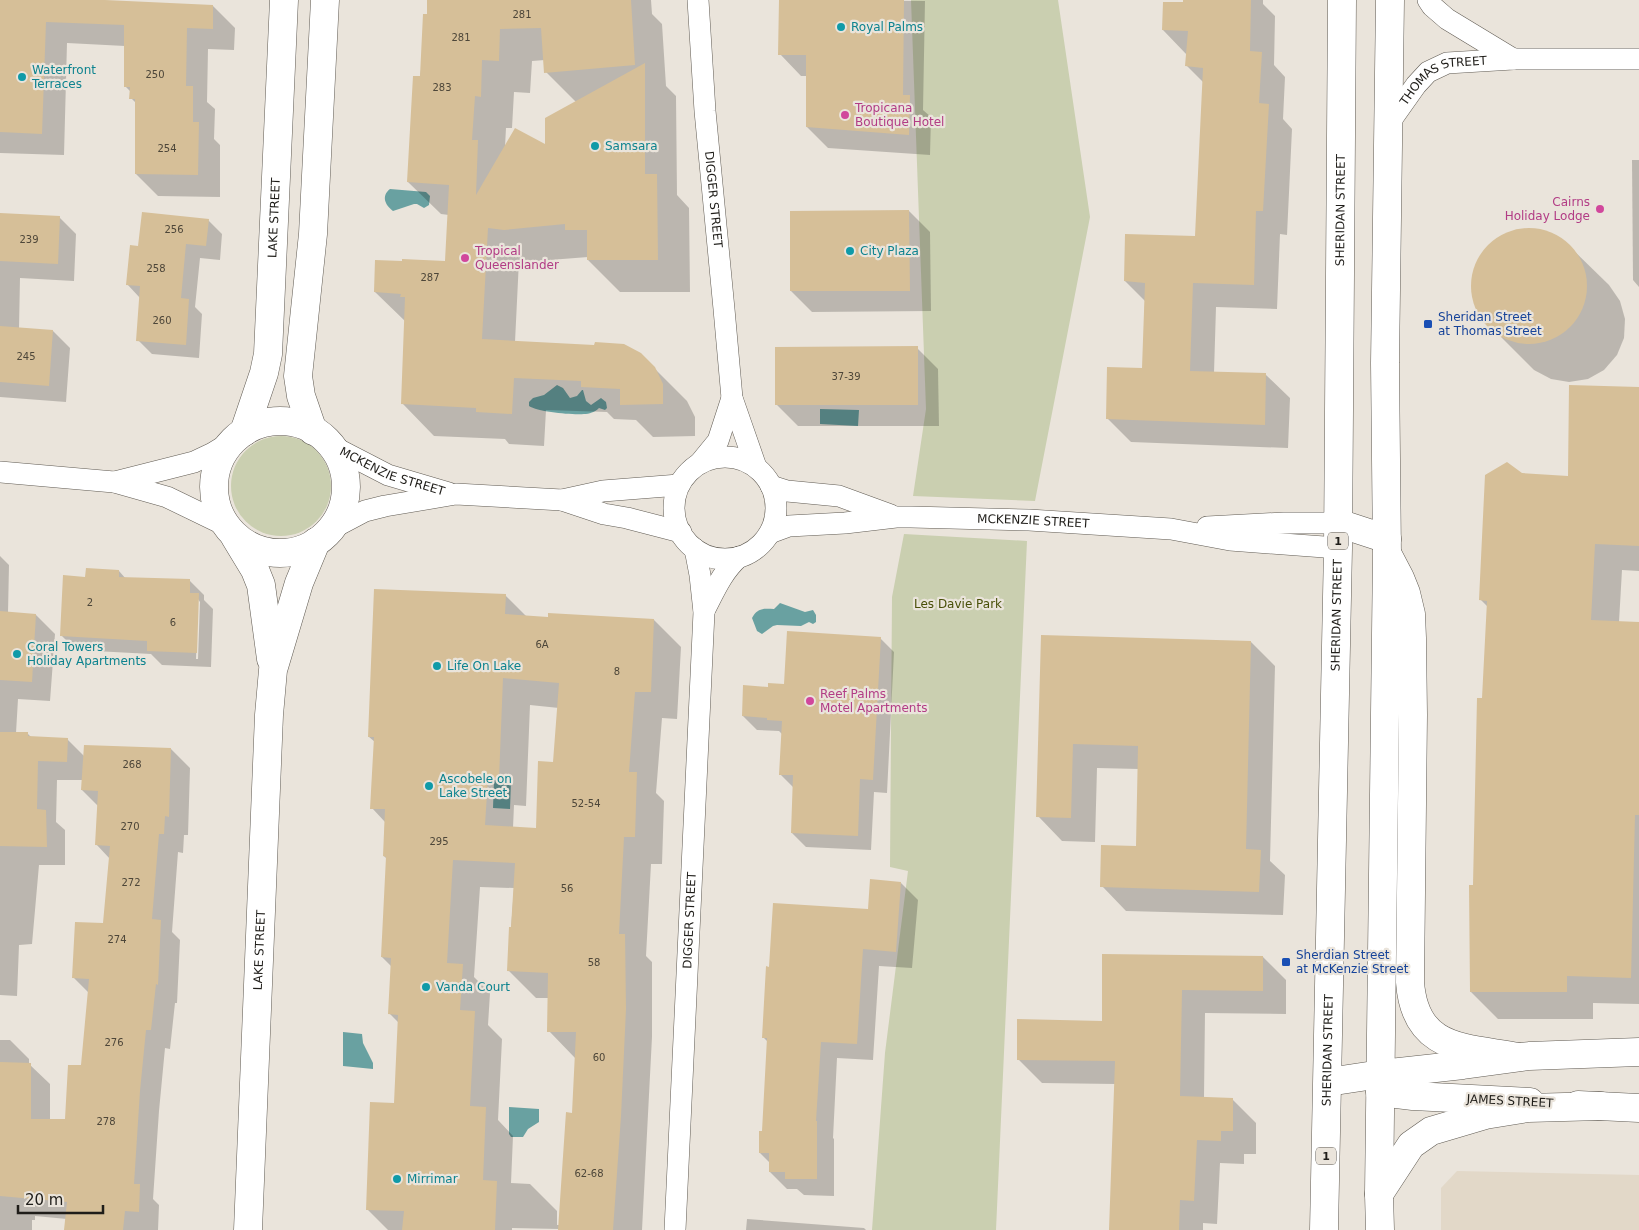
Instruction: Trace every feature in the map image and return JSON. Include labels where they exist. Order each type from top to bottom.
[{"type":"main road","name":"LAKE STREET","points":[[240,435],[264,373],[268,354],[284,0]]},
{"type":"main road","points":[[321,438],[294,424],[273,422],[253,427],[240,435],[222,455],[215,475],[217,507],[230,530],[252,547],[263,551],[274,553],[296,551],[324,535],[342,508],[346,486],[341,464],[336,454],[321,438],[301,396],[298,376],[313,234],[324,0]]},
{"type":"main road","name":"SHERIDAN STREET","points":[[1324,1230],[1338,536],[1342,0]]},
{"type":"main road","points":[[1380,1230],[1387,546],[1387,126],[1390,0]]},
{"type":"main road","name":"LAKE STREET","points":[[230,530],[255,570],[261,585],[273,670]]},
{"type":"main road","name":"LAKE STREET","points":[[248,1230],[269,715],[273,670],[296,590],[324,535]]},
{"type":"main road","points":[[1338,536],[1387,546]]},
{"type":"main road","points":[[1387,546],[1406,593],[1411,614],[1413,715],[1410,982],[1413,1003],[1421,1021],[1440,1040],[1456,1046],[1518,1057]]},
{"type":"main road","points":[[1328,1082],[1381,1083],[1463,1065],[1518,1057],[1639,1052]]},
{"type":"main road","name":"JAMES STREET","points":[[1381,1083],[1413,1096],[1639,1108]]},
{"type":"main road","points":[[1379,1194],[1411,1145],[1432,1131],[1485,1115],[1528,1108],[1601,1106]]},
{"type":"street","name":"DIGGER STREET","points":[[698,0],[704,111],[732,398],[756,468]]},
{"type":"street","name":"THOMAS STREET","points":[[1428,0],[1447,19],[1513,59]]},
{"type":"street","name":"THOMAS STREET","points":[[1387,126],[1416,85],[1428,72],[1446,63],[1513,59],[1639,59]]},
{"type":"street","name":"DIGGER STREET","points":[[700,463],[718,442],[732,398]]},
{"type":"street","points":[[114,482],[194,462],[240,435]]},
{"type":"street","name":"MCKENZIE STREET","points":[[321,438],[388,475],[456,494],[562,500],[604,514],[681,532]]},
{"type":"street","points":[[729,457],[743,460],[765,476],[771,486],[776,502],[776,518],[770,533],[762,544],[752,552],[739,557],[716,558],[694,549],[686,541],[675,517],[675,500],[679,485],[688,473],[700,463],[714,458],[729,457]]},
{"type":"street","points":[[0,472],[114,482],[166,496],[230,530]]},
{"type":"street","name":"MCKENZIE STREET","points":[[562,500],[603,491],[679,485]]},
{"type":"street","name":"MCKENZIE STREET","points":[[771,486],[786,491],[839,496],[896,516]]},
{"type":"street","name":"MCKENZIE STREET","points":[[324,535],[365,511],[456,494]]},
{"type":"street","name":"MCKENZIE STREET","points":[[770,533],[790,526],[845,523],[896,516],[1028,520],[1171,530],[1230,540],[1338,536]]},
{"type":"street","name":"DIGGER STREET","points":[[675,1230],[704,612],[700,575],[694,549]]},
{"type":"street","name":"DIGGER STREET","points":[[704,612],[721,576],[739,557]]},
{"type":"shaded area","points":[[1457,1171],[1639,1175],[1639,1230],[1441,1230],[1441,1188]]},
{"type":"green space","points":[[911,0],[1058,0],[1090,217],[1035,501],[913,496],[926,409]]},
{"type":"green space","points":[[281,436],[300,439],[317,450],[328,467],[331,486],[328,505],[317,522],[300,533],[281,536],[262,533],[245,522],[234,505],[231,486],[234,467],[245,450],[262,439]]},
{"type":"green space","name":"Les Davie Park","points":[[904,534],[1027,541],[996,1230],[872,1230],[885,1053],[908,871],[890,867],[892,597]]},
{"type":"water","points":[[390,189],[426,192],[430,196],[429,205],[424,208],[414,204],[393,211],[385,200]]},
{"type":"water","points":[[557,385],[563,388],[570,398],[577,396],[583,390],[586,401],[591,405],[601,398],[606,402],[607,408],[605,410],[599,408],[588,414],[572,414],[547,411],[529,406],[529,402],[533,398],[544,395]]},
{"type":"water","points":[[820,409],[859,410],[858,426],[820,424]]},
{"type":"water","points":[[780,603],[805,612],[813,610],[816,615],[816,622],[813,624],[809,622],[801,626],[777,625],[762,634],[757,631],[752,618],[754,614],[761,609],[774,609]]},
{"type":"water","points":[[494,780],[511,782],[510,809],[493,808]]},
{"type":"water","points":[[343,1032],[362,1034],[363,1043],[373,1063],[373,1069],[343,1066]]},
{"type":"water","points":[[509,1107],[539,1109],[539,1122],[528,1129],[523,1137],[511,1137],[509,1134]]},
{"type":"building","points":[[0,0],[105,0],[213,5],[213,29],[187,28],[186,86],[193,86],[193,122],[199,122],[198,175],[135,174],[135,99],[129,99],[130,87],[124,87],[124,25],[46,22],[42,134],[0,132]]},
{"type":"building","points":[[427,0],[631,0],[635,65],[544,73],[541,28],[500,29],[499,61],[482,60],[481,97],[475,96],[472,140],[478,140],[476,195],[515,128],[545,144],[545,118],[645,63],[645,174],[657,174],[658,260],[587,260],[587,230],[565,230],[565,224],[504,230],[488,228],[482,339],[594,345],[595,342],[624,344],[641,353],[655,367],[663,384],[663,404],[620,405],[620,389],[581,387],[581,381],[514,378],[512,414],[476,412],[476,408],[401,404],[405,297],[400,297],[401,294],[374,292],[375,260],[445,261],[449,185],[407,182],[413,76],[420,76],[423,14],[427,14]]},
{"type":"building","points":[[779,0],[904,0],[903,95],[910,95],[909,135],[806,127],[806,55],[778,55]]},
{"type":"building","points":[[1183,0],[1251,0],[1250,51],[1262,52],[1259,103],[1269,104],[1263,211],[1256,211],[1254,285],[1193,283],[1190,371],[1266,373],[1265,425],[1106,419],[1107,367],[1142,368],[1145,283],[1124,281],[1125,234],[1195,236],[1203,68],[1185,66],[1188,31],[1162,30],[1163,2],[1183,2]]},
{"type":"building","name":"City Plaza","points":[[909,210],[910,291],[790,291],[790,211]]},
{"type":"building","points":[[142,212],[209,219],[206,246],[186,244],[181,298],[189,299],[186,345],[136,341],[140,286],[126,285],[130,245],[138,246]]},
{"type":"building","points":[[0,213],[60,216],[58,264],[0,261]]},
{"type":"building","points":[[1529,228],[1551,233],[1570,245],[1582,264],[1587,286],[1582,308],[1570,327],[1551,339],[1529,344],[1507,339],[1488,327],[1476,308],[1471,286],[1476,264],[1488,245],[1507,233]]},
{"type":"building","points":[[0,326],[53,330],[49,386],[0,382]]},
{"type":"building","points":[[918,346],[918,405],[775,405],[775,347]]},
{"type":"building","points":[[1569,385],[1639,387],[1639,546],[1595,544],[1591,620],[1639,622],[1639,815],[1635,815],[1631,978],[1567,976],[1567,992],[1470,992],[1469,885],[1473,885],[1477,698],[1482,698],[1487,601],[1479,600],[1485,475],[1507,462],[1522,473],[1568,476]]},
{"type":"building","points":[[86,568],[119,570],[119,577],[190,579],[190,593],[199,593],[197,653],[147,651],[147,641],[60,636],[63,575],[85,577]]},
{"type":"building","points":[[374,589],[506,594],[505,614],[548,617],[548,613],[654,619],[651,692],[635,692],[629,772],[637,772],[635,837],[624,837],[619,934],[625,934],[626,1009],[613,1230],[558,1230],[566,1112],[572,1113],[576,1032],[547,1032],[548,973],[507,971],[515,863],[453,860],[447,963],[463,964],[460,1010],[475,1011],[470,1106],[486,1107],[483,1180],[497,1181],[495,1230],[402,1230],[404,1211],[366,1210],[370,1102],[394,1103],[398,1015],[388,1014],[391,958],[381,957],[386,857],[383,856],[385,809],[370,809],[374,737],[368,737]],"holes":[[[503,678],[559,683],[553,762],[538,761],[536,828],[485,825],[488,778],[499,779]]]},
{"type":"building","name":"Coral Towers Holiday Apartments","points":[[0,611],[36,614],[32,682],[0,680]]},
{"type":"building","name":"Reef Palms Motel Apartments","points":[[787,631],[881,637],[873,780],[860,779],[858,836],[791,833],[793,775],[779,775],[782,721],[742,716],[743,685],[768,687],[768,683],[784,684]]},
{"type":"building","points":[[1041,635],[1251,641],[1246,849],[1261,850],[1259,892],[1100,887],[1101,845],[1136,846],[1138,746],[1073,744],[1071,818],[1036,817]]},
{"type":"building","points":[[0,732],[28,732],[28,736],[68,738],[67,762],[38,761],[37,809],[46,810],[47,847],[0,846]]},
{"type":"building","points":[[84,745],[171,748],[169,817],[165,816],[164,834],[159,834],[152,919],[161,920],[158,985],[156,984],[151,1030],[146,1030],[140,1091],[134,1184],[140,1184],[139,1212],[125,1211],[123,1230],[64,1230],[67,1202],[0,1196],[0,1062],[31,1063],[31,1119],[65,1119],[68,1065],[81,1065],[89,979],[72,978],[75,922],[103,923],[110,846],[95,845],[98,791],[81,790]]},
{"type":"building","points":[[870,879],[901,882],[896,952],[863,949],[857,1044],[821,1042],[816,1121],[817,1179],[785,1179],[785,1172],[769,1172],[769,1153],[759,1153],[759,1131],[762,1131],[767,1038],[762,1038],[766,966],[769,967],[773,903],[868,909]]},
{"type":"building","points":[[1102,954],[1263,956],[1263,991],[1182,990],[1180,1096],[1233,1098],[1233,1131],[1221,1131],[1221,1141],[1197,1140],[1194,1201],[1180,1200],[1179,1230],[1109,1230],[1115,1061],[1017,1060],[1017,1019],[1102,1021]]},
{"type":"place","name":"Royal Palms","points":[[841,27]]},
{"type":"place","name":"Waterfront Terraces","points":[[22,77]]},
{"type":"place","name":"Tropicana Boutique Hotel","points":[[845,115]]},
{"type":"place","name":"Samsara","points":[[595,146]]},
{"type":"place","name":"Cairns Holiday Lodge","points":[[1600,209]]},
{"type":"place","name":"City Plaza","points":[[850,251]]},
{"type":"place","name":"Tropical Queenslander","points":[[465,258]]},
{"type":"place","name":"Sheridan Street at Thomas Street","points":[[1428,324]]},
{"type":"place","name":"Coral Towers Holiday Apartments","points":[[17,654]]},
{"type":"place","name":"Life On Lake","points":[[437,666]]},
{"type":"place","name":"Reef Palms Motel Apartments","points":[[810,701]]},
{"type":"place","name":"Ascobele on Lake Street","points":[[429,786]]},
{"type":"place","name":"Sherdian Street at McKenzie Street","points":[[1286,962]]},
{"type":"place","name":"Vanda Court","points":[[426,987]]},
{"type":"place","name":"Mirrimar","points":[[397,1179]]}]
